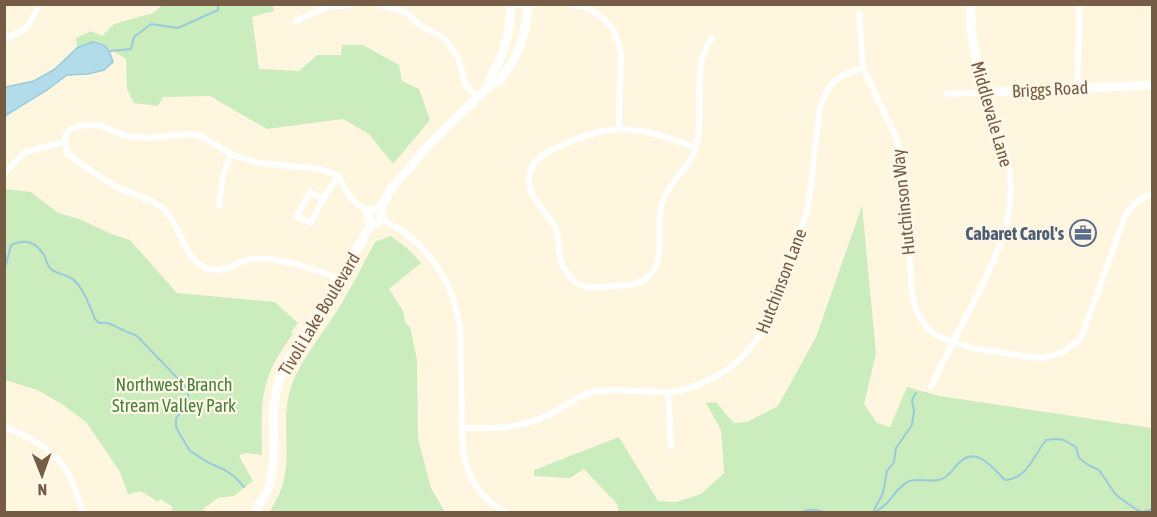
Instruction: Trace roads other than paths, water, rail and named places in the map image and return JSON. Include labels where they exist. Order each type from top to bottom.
[{"type":"street","points":[[4,35],[9,37],[26,28],[38,4]]},
{"type":"street","points":[[296,21],[326,6],[344,7],[352,4]]},
{"type":"street","points":[[378,4],[407,8],[418,24],[445,39],[458,57],[465,85],[477,97]]},
{"type":"street","points":[[511,5],[534,4]]},
{"type":"street","points":[[567,4],[578,5],[598,14],[608,22],[616,37],[620,51],[619,128]]},
{"type":"street","name":"Middlevale Lane","points":[[931,387],[990,270],[1000,248],[1008,218],[1009,168],[976,59],[971,30],[971,4]]},
{"type":"street","points":[[1078,88],[1079,4]]},
{"type":"street","name":"Tivoli Lake Boulevard","points":[[487,88],[488,80],[507,41],[511,5]]},
{"type":"street","name":"Tivoli Lake Boulevard","points":[[255,513],[269,487],[274,460],[273,406],[280,377],[291,355],[340,280],[393,186],[432,142],[477,97],[500,80],[515,58],[523,37],[528,5]]},
{"type":"street","name":"Hutchinson Way","points":[[859,14],[863,68],[899,148],[915,307],[918,315],[935,335],[972,348],[1030,357],[1044,358],[1063,352],[1083,333],[1125,216],[1136,202],[1152,194]]},
{"type":"street","points":[[696,148],[655,133],[619,128],[594,133],[542,154],[535,162],[529,176],[531,190],[554,227],[561,262],[570,279],[584,287],[594,288],[638,284],[655,268],[659,254],[661,210],[665,195],[692,158],[696,148],[700,129],[701,64],[705,47],[711,38]]},
{"type":"street","name":"Hutchinson Lane","points":[[462,428],[524,425],[547,416],[587,393],[599,390],[668,392],[689,388],[711,380],[740,361],[759,339],[768,322],[806,214],[820,106],[833,83],[843,75],[863,68]]},
{"type":"street","name":"Briggs Road","points":[[947,94],[1152,85]]},
{"type":"street","points":[[340,280],[314,269],[267,259],[250,259],[220,271],[207,269],[191,257],[168,213],[162,207],[120,188],[67,154],[66,135],[70,130],[79,126],[89,125],[101,126],[123,135],[136,137],[199,135],[231,154],[258,163],[321,169],[338,176],[350,197],[358,205],[411,236],[441,272],[456,308],[460,330],[463,453],[467,468],[477,489],[490,504],[504,513]]},
{"type":"street","points":[[4,174],[26,152],[65,142]]},
{"type":"street","points":[[219,204],[222,175],[231,154]]},
{"type":"street","points":[[323,199],[310,192],[297,216],[311,223],[338,176]]},
{"type":"street","points":[[668,392],[671,447]]},
{"type":"street","points":[[4,428],[39,443],[53,456],[68,473],[83,513]]},
{"type":"water","points":[[92,42],[101,44],[110,53],[113,62],[104,70],[88,74],[67,75],[5,116],[5,87],[34,81],[55,69],[77,48]]},
{"type":"waterway","points":[[110,51],[131,49],[134,37],[151,24],[178,28],[218,10],[218,4]]},
{"type":"waterway","points":[[4,272],[11,245],[21,242],[34,244],[44,255],[52,270],[71,278],[79,285],[99,323],[109,324],[137,336],[185,386],[188,400],[176,419],[176,427],[190,451],[225,470],[244,487]]},
{"type":"waterway","points":[[873,512],[883,493],[887,471],[894,462],[896,448],[912,425],[914,411],[912,400],[916,393]]},
{"type":"waterway","points":[[875,512],[906,483],[914,480],[942,479],[965,458],[972,456],[984,460],[1005,480],[1013,479],[1024,471],[1046,440],[1056,439],[1064,440],[1076,447],[1079,458],[1099,470],[1116,495],[1137,510],[1143,512],[1152,509]]},
{"type":"waterway","points":[[802,512],[810,510],[825,512]]},
{"type":"place","name":"Cabaret Carol's","points":[[1083,233]]},
{"type":"park label","name":"Northwest Branch Stream Valley Park","points":[[174,394]]}]
